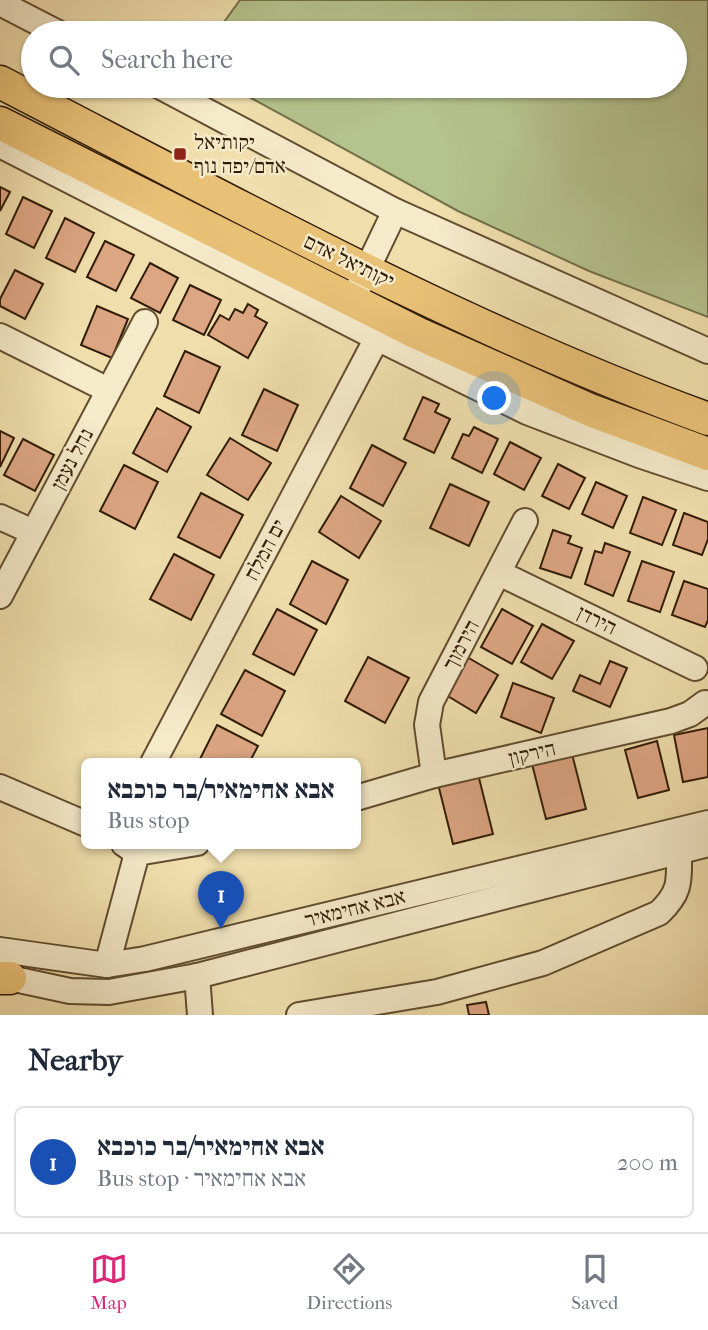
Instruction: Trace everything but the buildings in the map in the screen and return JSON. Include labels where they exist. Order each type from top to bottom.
[{"type":"main road","name":"יקותיאל אדם","points":[[0,82],[21,93]]},
{"type":"main road","name":"יקותיאל אדם","points":[[31,98],[367,270],[632,391],[708,419]]},
{"type":"main road","name":"יקותיאל אדם","points":[[0,123],[417,333],[590,410],[708,454]]},
{"type":"street","points":[[0,3],[35,21]]},
{"type":"street","points":[[182,98],[395,211],[708,351]]},
{"type":"street","points":[[0,145],[527,412],[708,478]]},
{"type":"street","points":[[353,300],[395,211]]},
{"type":"street","name":"נחל נעמן","points":[[0,596],[145,322]]},
{"type":"street","points":[[0,336],[108,390]]},
{"type":"street","name":"ים המלח","points":[[156,758],[377,338]]},
{"type":"street","points":[[0,517],[33,532]]},
{"type":"street","name":"הירמוך","points":[[434,775],[427,725],[431,702],[525,521]]},
{"type":"street","name":"הירדן","points":[[499,573],[702,662]]},
{"type":"street","points":[[702,662],[692,683],[698,698],[706,704]]},
{"type":"street","name":"הירקון","points":[[361,797],[434,775],[671,721],[706,704]]},
{"type":"street","points":[[0,787],[81,822]]},
{"type":"street","name":"אבא אחימאיר","points":[[3,971],[107,965],[145,959],[708,823]]},
{"type":"street","name":"אבא אחימאיר","points":[[3,971],[70,991],[109,992],[197,976],[708,844]]},
{"type":"street","points":[[107,965],[130,849]]},
{"type":"street","points":[[299,1015],[437,992],[543,963],[659,913],[673,899],[679,887],[679,850]]},
{"type":"street","points":[[197,976],[200,1015]]},
{"type":"green space","points":[[240,0],[708,0],[708,317],[589,271],[458,211],[251,98],[687,98],[687,21],[225,21]]},
{"type":"place","name":"יקותיאל אדם/יפה נוף","points":[[180,154]]},
{"type":"place","name":"אבא אחימאיר/בר כוכבא","points":[[221,929]]}]
